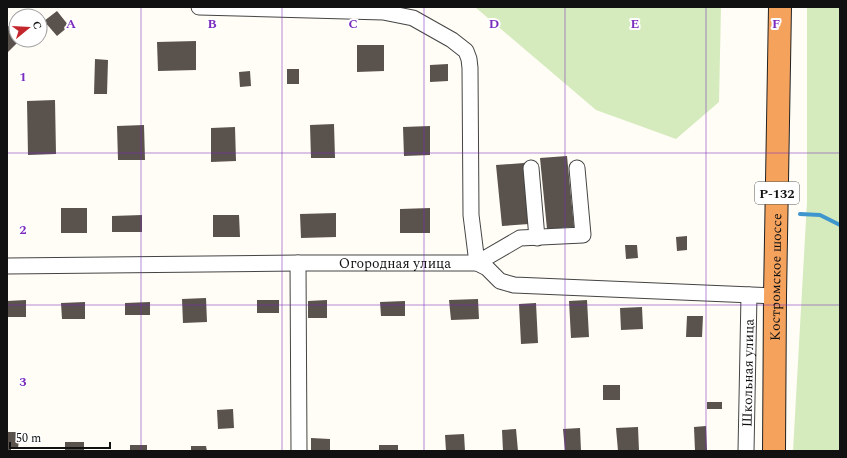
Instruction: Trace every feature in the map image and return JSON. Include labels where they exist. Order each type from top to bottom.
[{"type":"highway","name":"Костромское шоссе","points":[[774,451],[780,7]]},
{"type":"street","points":[[198,7],[383,12],[413,18],[452,40],[466,51],[470,68],[471,215],[477,263]]},
{"type":"street","points":[[531,168],[537,238]]},
{"type":"street","points":[[477,263],[520,238],[583,235],[577,168]]},
{"type":"street","points":[[298,263],[299,451]]},
{"type":"street","points":[[477,263],[486,268],[500,280],[514,285],[775,296]]},
{"type":"street","name":"Огородная улица","points":[[7,266],[477,263]]},
{"type":"street","name":"Школьная улица","points":[[746,451],[749,295]]},
{"type":"green space","points":[[475,7],[721,7],[719,102],[676,139],[596,110]]},
{"type":"green space","points":[[807,7],[840,7],[840,451],[793,451],[807,202]]},
{"type":"building","points":[[57,11],[69,26],[57,36],[48,26],[48,18]]},
{"type":"building","points":[[7,25],[8,48],[12,48],[7,53]]},
{"type":"building","points":[[196,41],[196,70],[158,71],[157,42]]},
{"type":"building","points":[[357,45],[384,45],[384,71],[357,72]]},
{"type":"building","points":[[95,59],[108,60],[107,94],[94,94]]},
{"type":"building","points":[[448,64],[448,81],[430,82],[430,65]]},
{"type":"building","points":[[287,69],[299,69],[299,84],[287,84]]},
{"type":"building","points":[[250,71],[251,86],[240,87],[239,72]]},
{"type":"building","points":[[55,100],[56,154],[28,155],[27,101]]},
{"type":"building","points":[[334,124],[335,158],[311,158],[310,125]]},
{"type":"building","points":[[144,125],[145,160],[118,160],[117,126]]},
{"type":"building","points":[[430,126],[430,155],[404,156],[403,127]]},
{"type":"building","points":[[235,127],[236,161],[211,162],[211,128]]},
{"type":"building","points":[[567,156],[574,227],[547,229],[540,158]]},
{"type":"building","points":[[524,163],[529,224],[502,226],[496,165]]},
{"type":"building","points":[[61,208],[87,208],[87,233],[61,233]]},
{"type":"building","points":[[430,208],[430,233],[400,233],[400,209]]},
{"type":"building","points":[[336,213],[336,237],[301,238],[300,214]]},
{"type":"building","points":[[142,215],[142,232],[112,232],[112,216]]},
{"type":"building","points":[[213,215],[239,215],[240,237],[213,237]]},
{"type":"building","points":[[687,236],[687,250],[677,251],[676,237]]},
{"type":"building","points":[[625,245],[637,245],[638,258],[626,259]]},
{"type":"building","points":[[206,298],[207,322],[183,323],[182,299]]},
{"type":"building","points":[[478,299],[479,319],[451,320],[449,300]]},
{"type":"building","points":[[26,300],[26,317],[7,317],[7,301]]},
{"type":"building","points":[[257,300],[279,300],[279,313],[257,313]]},
{"type":"building","points":[[327,300],[327,318],[308,318],[308,301]]},
{"type":"building","points":[[587,300],[589,337],[571,338],[569,301]]},
{"type":"building","points":[[405,301],[405,316],[381,316],[380,302]]},
{"type":"building","points":[[85,302],[85,319],[62,319],[61,303]]},
{"type":"building","points":[[150,302],[150,315],[125,315],[125,303]]},
{"type":"building","points":[[536,303],[538,343],[521,344],[519,304]]},
{"type":"building","points":[[642,307],[643,329],[621,330],[620,308]]},
{"type":"building","points":[[687,316],[703,316],[702,337],[686,337]]},
{"type":"building","points":[[603,385],[620,385],[620,400],[603,400]]},
{"type":"building","points":[[707,402],[722,402],[722,409],[707,409]]},
{"type":"building","points":[[233,409],[234,428],[218,429],[217,410]]},
{"type":"building","points":[[706,426],[707,451],[695,451],[694,427]]},
{"type":"building","points":[[638,427],[639,451],[618,451],[616,428]]},
{"type":"building","points":[[580,428],[581,451],[565,451],[563,429]]},
{"type":"building","points":[[516,429],[518,451],[503,451],[502,430]]},
{"type":"building","points":[[7,432],[20,432],[18,448],[11,448],[11,451],[7,451]]},
{"type":"building","points":[[464,434],[465,451],[446,451],[445,435]]},
{"type":"building","points":[[311,438],[330,439],[330,451],[311,451]]},
{"type":"building","points":[[65,442],[84,442],[84,451],[65,451]]},
{"type":"building","points":[[130,445],[147,445],[147,451],[130,451]]},
{"type":"building","points":[[379,445],[398,445],[398,451],[379,451]]},
{"type":"building","points":[[191,446],[206,446],[207,451],[191,451]]},
{"type":"waterway","points":[[800,214],[820,215],[840,225]]}]
